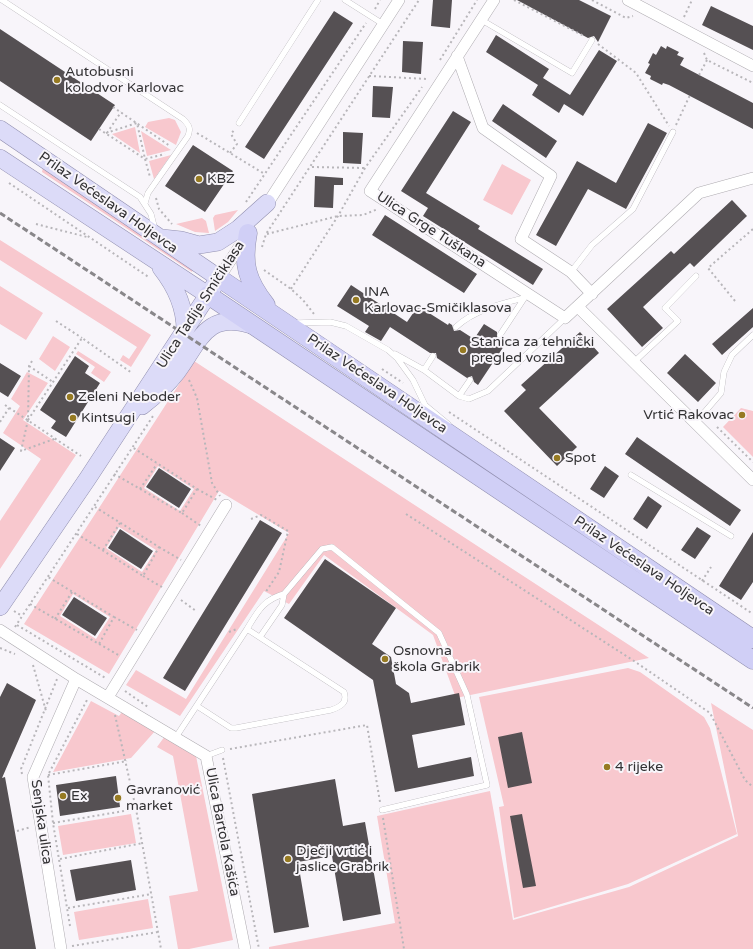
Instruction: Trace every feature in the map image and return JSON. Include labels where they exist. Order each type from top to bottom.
[{"type":"highway","points":[[248,234],[245,255],[247,272],[254,288],[278,317]]},
{"type":"highway","name":"Prilaz Većeslava Holjevca","points":[[219,278],[753,639]]},
{"type":"highway","name":"Prilaz Većeslava Holjevca","points":[[208,295],[753,660]]},
{"type":"main road","name":"Prilaz Većeslava Holjevca","points":[[0,129],[158,238],[219,278]]},
{"type":"main road","name":"Prilaz Većeslava Holjevca","points":[[0,158],[208,295]]},
{"type":"main road","points":[[158,238],[180,240],[199,245],[218,242],[238,229],[267,203]]},
{"type":"main road","points":[[155,260],[169,279],[179,298],[185,316],[185,330]]},
{"type":"main road","name":"Ulica Tadije Smičiklasa","points":[[0,607],[128,418],[219,278]]},
{"type":"main road","points":[[128,418],[168,382],[210,328],[230,320],[251,325]]},
{"type":"street","name":"Ulica Tadije Smičiklasa","points":[[219,278],[399,0]]},
{"type":"street","name":"Ulica Grge Tuškana","points":[[494,0],[480,19],[370,191],[525,296],[565,318]]},
{"type":"street","points":[[628,0],[753,66]]},
{"type":"street","points":[[457,56],[483,128],[551,176],[521,239],[571,272],[592,294]]},
{"type":"street","points":[[565,318],[699,193],[753,178]]},
{"type":"street","points":[[578,307],[753,480]]},
{"type":"street","points":[[108,697],[226,505]]},
{"type":"street","name":"Ulica Bartola Kašića","points":[[4,633],[76,679],[206,756],[245,949]]},
{"type":"street","name":"Senjska ulica","points":[[69,948],[40,825],[33,777],[76,679]]},
{"type":"lane","points":[[2,0],[183,119],[189,125],[190,130],[178,151],[148,193],[145,203]]},
{"type":"lane","points":[[239,123],[318,0]]},
{"type":"lane","points":[[345,0],[383,24]]},
{"type":"lane","points":[[480,19],[572,73],[592,40]]},
{"type":"lane","points":[[0,104],[140,197],[151,214],[158,238]]},
{"type":"lane","points":[[571,272],[592,245],[632,209],[673,132]]},
{"type":"lane","points":[[634,362],[678,321],[665,308],[696,276]]},
{"type":"lane","points":[[456,327],[466,318],[482,310],[525,296]]},
{"type":"lane","points":[[500,335],[525,296]]},
{"type":"lane","points":[[278,317],[301,324],[330,322],[346,326],[424,370],[459,396],[469,399],[488,391],[565,318]]},
{"type":"lane","points":[[696,422],[721,393],[724,372],[732,355],[753,336]]},
{"type":"lane","points":[[388,350],[397,358],[413,380],[425,405],[443,418],[456,437]]},
{"type":"lane","points":[[424,370],[433,356]]},
{"type":"lane","points":[[459,396],[470,380]]},
{"type":"lane","points":[[631,475],[731,536]]},
{"type":"lane","points":[[260,637],[282,605],[284,594],[322,549],[332,547],[439,633],[467,696],[487,785],[382,810]]},
{"type":"lane","points":[[176,737],[248,629],[259,609],[271,598],[284,594]]},
{"type":"lane","points":[[197,706],[231,728],[236,728],[331,710],[340,707],[345,702],[344,692],[248,629]]},
{"type":"lane","points":[[206,756],[222,750]]},
{"type":"path","points":[[242,207],[380,0]]},
{"type":"path","points":[[260,253],[266,234],[312,167],[419,0]]},
{"type":"path","points":[[436,66],[477,0]]},
{"type":"path","points":[[514,0],[592,40],[636,73],[673,132]]},
{"type":"path","points":[[679,26],[692,0]]},
{"type":"path","points":[[700,75],[707,60]]},
{"type":"path","points":[[291,289],[338,216],[365,168],[432,72]]},
{"type":"path","points":[[369,76],[428,79]]},
{"type":"path","points":[[673,132],[690,95]]},
{"type":"path","points":[[113,107],[178,151]]},
{"type":"path","points":[[106,133],[120,112]]},
{"type":"path","points":[[230,153],[237,144],[231,134],[239,123]]},
{"type":"path","points":[[312,167],[365,168]]},
{"type":"path","points":[[4,179],[88,238],[152,280]]},
{"type":"path","points":[[266,234],[338,216],[363,215],[391,204]]},
{"type":"path","points":[[36,224],[88,238]]},
{"type":"path","points":[[735,301],[708,268],[753,229]]},
{"type":"path","points":[[261,266],[269,275],[291,289],[303,300],[320,322]]},
{"type":"path","points":[[56,321],[132,373]]},
{"type":"path","points":[[28,420],[82,338]]},
{"type":"path","points":[[32,361],[29,366],[28,420],[21,451],[57,438]]},
{"type":"path","points":[[29,366],[53,382]]},
{"type":"path","points":[[378,366],[418,391]]},
{"type":"path","points":[[188,377],[197,398],[212,483],[226,505]]},
{"type":"path","points":[[6,405],[57,438],[81,456]]},
{"type":"path","points":[[0,422],[10,408]]},
{"type":"path","points":[[444,409],[753,614]]},
{"type":"path","points":[[4,633],[17,624],[154,415]]},
{"type":"path","points":[[132,447],[197,489],[226,505]]},
{"type":"path","points":[[140,489],[158,463]]},
{"type":"path","points":[[114,474],[182,513],[210,532]]},
{"type":"path","points":[[182,513],[197,489]]},
{"type":"path","points":[[95,507],[190,565]]},
{"type":"path","points":[[406,514],[634,661],[710,713],[745,780],[753,787]]},
{"type":"path","points":[[251,519],[261,515],[288,531],[279,572]]},
{"type":"path","points":[[103,550],[120,523]]},
{"type":"path","points":[[77,534],[143,576],[159,547]]},
{"type":"path","points":[[702,581],[711,567]]},
{"type":"path","points":[[48,577],[146,636]]},
{"type":"path","points":[[55,619],[72,592]]},
{"type":"path","points":[[30,604],[130,662]]},
{"type":"path","points":[[99,644],[114,617]]},
{"type":"path","points":[[17,624],[116,684],[152,710]]},
{"type":"path","points":[[31,660],[46,711]]},
{"type":"path","points":[[71,931],[48,775],[90,695]]},
{"type":"path","points":[[114,709],[127,761],[161,949]]},
{"type":"path","points":[[259,949],[222,750],[367,725],[404,949]]},
{"type":"path","points":[[48,775],[127,761]]},
{"type":"path","points":[[17,831],[40,825],[136,809]]},
{"type":"path","points":[[60,859],[143,843]]},
{"type":"path","points":[[68,908],[152,894]]},
{"type":"path","points":[[72,938],[69,948],[158,932]]},
{"type":"shaded area","points":[[169,118],[175,120],[181,132],[176,145],[145,127],[148,122]]},
{"type":"shaded area","points":[[135,127],[140,153],[112,134]]},
{"type":"shaded area","points":[[141,131],[171,150],[147,156]]},
{"type":"shaded area","points":[[171,155],[154,179],[149,161]]},
{"type":"shaded area","points":[[502,164],[531,180],[512,215],[483,200]]},
{"type":"shaded area","points":[[43,167],[193,269],[192,272],[42,172]]},
{"type":"shaded area","points":[[238,210],[228,222],[215,231],[213,218],[215,215]]},
{"type":"shaded area","points":[[202,218],[206,221],[209,233],[195,232],[176,224]]},
{"type":"shaded area","points":[[0,240],[151,335],[131,367],[120,360],[123,355],[129,359],[137,347],[0,260]]},
{"type":"shaded area","points":[[0,286],[43,313],[26,340],[0,324]]},
{"type":"shaded area","points":[[53,336],[70,347],[55,371],[39,359]]},
{"type":"shaded area","points":[[78,351],[111,372],[104,382],[91,373],[95,367],[76,354]]},
{"type":"shaded area","points":[[194,361],[649,658],[456,698],[433,635],[324,555],[289,604],[264,591],[180,716],[126,685],[136,670],[186,699],[289,533],[219,491],[109,674],[24,624]],"holes":[[[158,466],[194,489],[180,511],[144,488]],[[119,527],[156,550],[142,572],[106,548]],[[73,594],[110,617],[96,639],[60,616]]]},
{"type":"shaded area","points":[[27,372],[48,383],[23,420],[76,455],[0,569],[0,521],[41,459],[3,433],[20,406],[11,399]]},
{"type":"shaded area","name":"Vrtić Rakovac","points":[[741,408],[753,411],[753,457],[723,427]]},
{"type":"shaded area","name":"4 rijeke","points":[[628,668],[640,672],[704,717],[710,728],[737,834],[628,884],[514,918],[499,807],[504,806],[479,697]]},
{"type":"shaded area","points":[[91,701],[119,716],[122,712],[156,730],[131,758],[53,772]]},
{"type":"shaded area","points":[[711,703],[753,730],[753,949],[269,949],[269,947],[395,923],[377,816],[490,791],[513,920],[629,887],[738,836]]},
{"type":"shaded area","points":[[165,736],[196,756],[233,940],[189,949],[178,949],[169,896],[198,891],[173,756],[157,747]]},
{"type":"shaded area","points":[[131,814],[136,843],[63,855],[58,826]]},
{"type":"shaded area","points":[[148,899],[153,928],[79,940],[74,912]]},
{"type":"building","points":[[433,0],[452,0],[450,28],[431,26]]},
{"type":"building","points":[[517,0],[579,0],[611,16],[598,42],[594,36],[588,38]]},
{"type":"building","points":[[711,6],[753,26],[753,50],[702,25]]},
{"type":"building","points":[[334,11],[353,23],[264,159],[245,147]]},
{"type":"building","points":[[0,29],[115,105],[91,141],[0,81]]},
{"type":"building","points":[[496,35],[549,69],[543,78],[570,95],[599,50],[617,61],[583,116],[564,104],[559,113],[532,95],[538,85],[486,52]]},
{"type":"building","points":[[403,41],[423,42],[421,74],[402,72]]},
{"type":"building","points":[[661,46],[666,49],[667,46],[679,52],[677,55],[684,58],[680,65],[753,103],[753,129],[669,85],[663,83],[662,85],[650,79],[651,76],[645,73],[650,64],[648,63],[653,53],[656,55]]},
{"type":"building","points":[[373,86],[393,87],[390,118],[372,117]]},
{"type":"building","points":[[503,104],[557,141],[546,158],[492,121]]},
{"type":"building","points":[[453,111],[471,122],[426,193],[480,226],[478,229],[543,269],[533,285],[423,216],[428,208],[401,191]]},
{"type":"building","points":[[648,123],[667,133],[626,209],[588,189],[556,246],[536,235],[577,161],[616,183]]},
{"type":"building","points":[[343,132],[363,133],[361,164],[343,163]]},
{"type":"building","name":"KBZ","points":[[193,145],[233,171],[205,212],[165,186]]},
{"type":"building","points":[[315,176],[343,178],[343,185],[334,185],[333,208],[314,207]]},
{"type":"building","points":[[732,200],[747,216],[694,267],[690,263],[643,307],[663,328],[642,347],[607,309],[671,251],[674,254]]},
{"type":"building","points":[[385,215],[477,274],[464,293],[372,235]]},
{"type":"building","name":"Stanica za tehnički pregled vozila","points":[[351,285],[407,322],[418,306],[448,325],[449,323],[452,325],[454,331],[460,330],[474,339],[484,324],[497,332],[497,338],[500,339],[504,337],[508,340],[478,385],[474,382],[472,376],[467,378],[437,358],[436,353],[430,353],[390,327],[381,341],[365,332],[369,326],[337,306]]},
{"type":"building","points":[[753,308],[753,327],[722,355],[712,344]]},
{"type":"building","points":[[580,332],[599,353],[539,408],[577,447],[557,466],[504,411],[526,390],[521,385]]},
{"type":"building","points":[[685,354],[716,383],[698,402],[667,373]]},
{"type":"building","name":"Zeleni Neboder","points":[[75,356],[89,366],[85,373],[100,383],[66,437],[51,428],[56,421],[40,410]]},
{"type":"building","points":[[0,363],[21,376],[8,397],[0,392]]},
{"type":"building","points":[[637,437],[741,510],[730,526],[625,454]]},
{"type":"building","points":[[0,438],[15,448],[0,471]]},
{"type":"building","points":[[605,466],[619,476],[604,498],[590,489]]},
{"type":"building","points":[[159,468],[191,489],[179,508],[146,487]]},
{"type":"building","points":[[648,496],[662,506],[647,529],[633,519]]},
{"type":"building","points":[[260,520],[282,533],[185,691],[163,678]]},
{"type":"building","points":[[697,527],[711,536],[695,559],[681,550]]},
{"type":"building","points":[[120,529],[153,551],[141,569],[108,548]]},
{"type":"building","points":[[753,532],[753,582],[741,600],[719,586]]},
{"type":"building","points":[[325,559],[396,608],[372,644],[391,657],[396,684],[409,693],[411,703],[459,693],[465,725],[412,735],[418,768],[471,757],[474,776],[395,792],[373,680],[284,618]]},
{"type":"building","points":[[74,597],[107,618],[95,636],[62,615]]},
{"type":"building","points":[[7,683],[36,700],[2,778],[5,777],[36,949],[0,949],[0,697]]},
{"type":"building","points":[[522,732],[532,783],[508,788],[498,737]]},
{"type":"building","points":[[116,776],[120,807],[60,816],[56,785]]},
{"type":"building","name":"Dječji vrtić i jaslice Grabrik","points":[[335,779],[343,826],[365,822],[381,914],[343,921],[332,856],[298,862],[309,927],[274,933],[252,794]]},
{"type":"building","points":[[522,814],[536,886],[523,888],[510,816]]},
{"type":"building","points":[[131,860],[136,890],[76,901],[70,870]]},
{"type":"railway","points":[[0,213],[753,708]]},
{"type":"place","name":"Autobusni kolodvor Karlovac","points":[[57,80]]},
{"type":"place","name":"KBZ","points":[[199,179]]},
{"type":"place","name":"INA Karlovac-Smičiklasova","points":[[356,300]]},
{"type":"place","name":"Stanica za tehnički pregled vozila","points":[[463,350]]},
{"type":"place","name":"Zeleni Neboder","points":[[70,397]]},
{"type":"place","name":"Vrtić Rakovac","points":[[742,415]]},
{"type":"place","name":"Kintsugi","points":[[73,418]]},
{"type":"place","name":"Spot","points":[[557,458]]},
{"type":"place","name":"Osnovna škola Grabrik","points":[[385,659]]},
{"type":"place","name":"4 rijeke","points":[[607,767]]},
{"type":"place","name":"Ex","points":[[63,796]]},
{"type":"place","name":"Gavranović market","points":[[118,798]]},
{"type":"place","name":"Dječji vrtić i jaslice Grabrik","points":[[288,859]]}]
